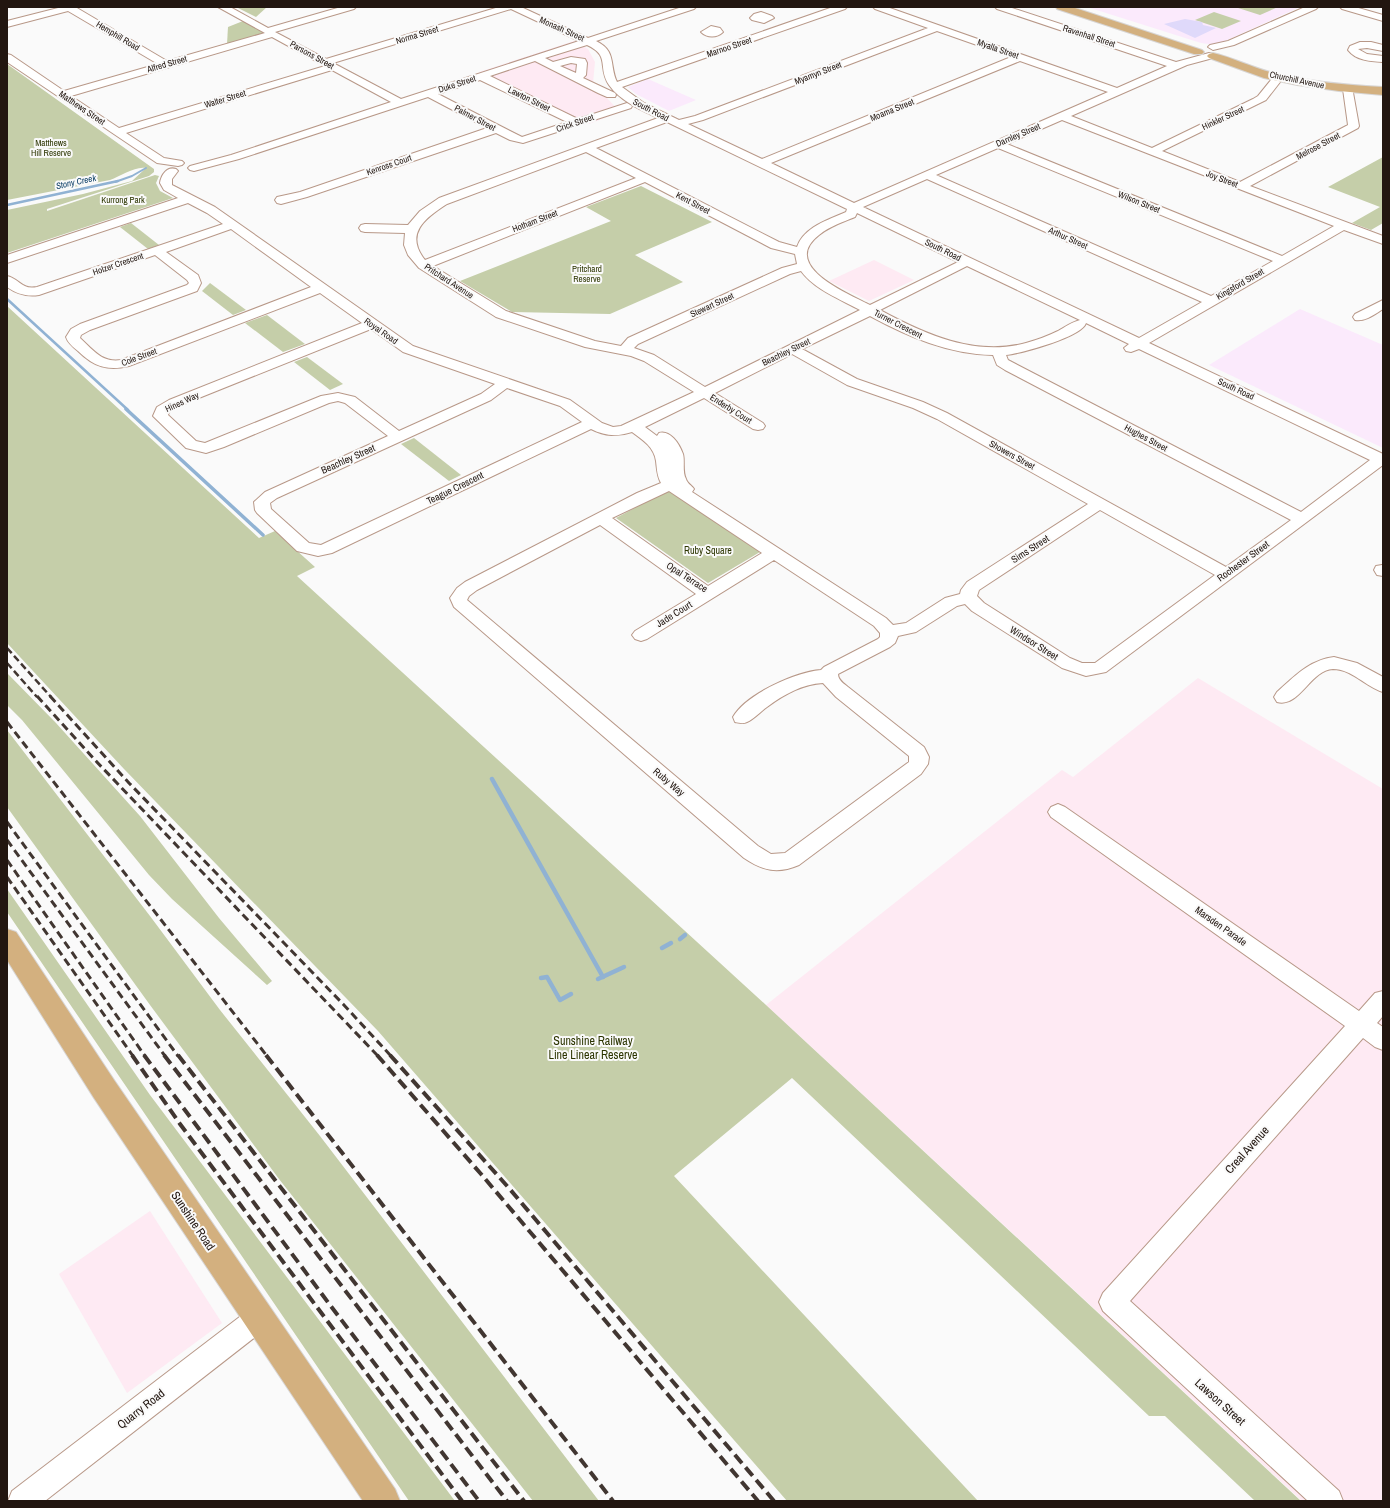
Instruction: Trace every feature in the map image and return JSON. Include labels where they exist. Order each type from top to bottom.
[{"type":"main road","name":"Churchill Avenue","points":[[1061,7],[1210,52]]},
{"type":"main road","name":"Churchill Avenue","points":[[1074,7],[1115,18],[1187,42],[1229,60],[1282,75],[1318,79],[1347,86],[1383,91]]},
{"type":"main road","name":"Churchill Avenue","points":[[1347,86],[1383,84]]},
{"type":"main road","name":"Sunshine Road","points":[[7,938],[104,1089],[383,1501]]},
{"type":"street","points":[[7,24],[72,7]]},
{"type":"street","name":"Hemphill Road","points":[[72,7],[166,65]]},
{"type":"street","name":"Parsons Street","points":[[223,7],[400,103]]},
{"type":"street","name":"Alfred Street","points":[[62,95],[166,65],[351,7]]},
{"type":"street","name":"Norma Street","points":[[329,64],[509,7]]},
{"type":"street","name":"Monash Street","points":[[513,7],[588,40]]},
{"type":"street","name":"Duke Street","points":[[176,169],[186,162],[194,166],[222,160],[691,7]]},
{"type":"street","name":"Marnoo Street","points":[[613,91],[740,42],[842,7]]},
{"type":"street","name":"Myalla Street","points":[[878,7],[1118,92]]},
{"type":"street","name":"Ravenhall Street","points":[[1000,7],[1180,64]]},
{"type":"street","name":"Darnley Street","points":[[852,211],[926,175],[1313,7]]},
{"type":"street","points":[[1345,7],[1383,18]]},
{"type":"street","points":[[526,13],[540,9]]},
{"type":"street","points":[[767,19],[786,27]]},
{"type":"street","name":"Myamyn Street","points":[[683,125],[938,28]]},
{"type":"street","points":[[716,33],[740,42]]},
{"type":"street","name":"South Road","points":[[588,40],[598,51],[601,57],[602,83],[613,91],[627,106],[683,125],[762,163],[852,211]]},
{"type":"street","points":[[1383,48],[1366,45],[1353,48],[1353,50],[1360,55],[1383,59]]},
{"type":"street","name":"Matthews Street","points":[[7,57],[157,159],[176,169]]},
{"type":"street","name":"Moama Street","points":[[762,163],[1021,57]]},
{"type":"street","name":"South Road","points":[[536,58],[575,77],[583,83],[625,95],[663,119],[1380,464]]},
{"type":"street","points":[[551,66],[571,60],[581,61],[581,75],[575,77]]},
{"type":"street","name":"Walter Street","points":[[118,132],[329,64]]},
{"type":"street","name":"Hinkler Street","points":[[1152,152],[1257,101],[1262,98],[1282,75]]},
{"type":"street","name":"Lawton Street","points":[[481,76],[576,122]]},
{"type":"street","name":"Melrose Street","points":[[1241,186],[1354,126],[1355,124],[1347,86]]},
{"type":"street","name":"Palmer Street","points":[[428,93],[514,138],[523,140]]},
{"type":"street","name":"Crick Street","points":[[523,140],[627,106]]},
{"type":"street","name":"Joy Street","points":[[1061,116],[1343,226],[1383,240]]},
{"type":"street","points":[[365,228],[412,229],[420,217],[442,201],[663,119]]},
{"type":"street","name":"Kenross Court","points":[[281,200],[303,195],[496,129]]},
{"type":"street","name":"Wilson Street","points":[[997,144],[1281,260]]},
{"type":"street","name":"Kent Street","points":[[586,148],[775,245],[790,250],[801,251]]},
{"type":"street","name":"Royal Road","points":[[176,169],[166,179],[166,185],[170,190],[190,198],[211,210],[398,343],[415,352],[565,403],[592,423],[611,432]]},
{"type":"street","name":"Arthur Street","points":[[926,175],[1211,301]]},
{"type":"street","name":"Hotham Street","points":[[423,264],[646,178]]},
{"type":"street","points":[[7,259],[190,198]]},
{"type":"street","points":[[804,266],[801,251],[808,239],[819,229],[852,211]]},
{"type":"street","name":"Holzer Crescent","points":[[7,280],[20,291],[39,291],[232,225]]},
{"type":"street","name":"Kingsford Street","points":[[1134,346],[1281,260],[1343,226]]},
{"type":"street","name":"Pritchard Avenue","points":[[412,229],[410,239],[411,249],[415,256],[423,264],[501,314],[590,344],[626,351],[649,358],[704,392]]},
{"type":"street","name":"Cole Street","points":[[157,251],[193,278],[195,283],[192,288],[85,327],[76,332],[73,337],[74,340],[102,365],[124,363],[320,288]]},
{"type":"street","name":"South Road","points":[[963,263],[1080,324],[1134,346]]},
{"type":"street","name":"Beachley Street","points":[[611,432],[624,432],[639,425],[963,263]]},
{"type":"street","name":"Turner Crescent","points":[[804,266],[821,284],[931,340],[959,347],[998,351],[1031,347],[1043,343],[1080,324]]},
{"type":"street","name":"Stewart Street","points":[[626,351],[629,344],[633,341],[786,271],[804,266]]},
{"type":"street","points":[[1360,318],[1383,304]]},
{"type":"street","name":"Hines Way","points":[[371,324],[174,403],[162,410],[160,416],[191,445],[206,448],[216,446],[326,399],[343,397],[350,400],[398,437]]},
{"type":"street","name":"Showers Street","points":[[792,349],[852,382],[913,403],[942,416],[1226,574]]},
{"type":"street","name":"Hughes Street","points":[[998,351],[1002,362],[1010,367],[1302,519]]},
{"type":"street","name":"Beachley Street","points":[[318,551],[303,547],[263,510],[262,502],[271,494],[486,397],[505,383]]},
{"type":"street","name":"Enderby Court","points":[[704,392],[758,426]]},
{"type":"street","name":"Teague Crescent","points":[[318,551],[336,545],[592,423]]},
{"type":"street","points":[[639,425],[656,444],[668,454],[665,476],[673,482],[682,494],[702,505],[775,552],[880,622],[889,632],[889,639],[884,643],[830,671],[828,676],[813,676],[796,682],[763,700],[742,717]]},
{"type":"street","name":"Rochester Street","points":[[1106,664],[1226,574],[1380,464]]},
{"type":"street","name":"Ruby Way","points":[[673,482],[471,586],[462,592],[458,598],[460,603],[751,852],[768,862],[780,863],[792,859],[914,769],[918,764],[919,757],[917,752],[842,692],[832,683],[828,676]]},
{"type":"street","name":"Sims Street","points":[[968,598],[969,590],[973,586],[1099,504]]},
{"type":"street","name":"Opal Terrace","points":[[601,518],[708,594],[775,552]]},
{"type":"street","name":"Jade Court","points":[[641,635],[708,594]]},
{"type":"street","points":[[889,632],[910,628],[951,602],[968,598]]},
{"type":"street","name":"Windsor Street","points":[[968,598],[978,608],[1076,668],[1093,670],[1106,664]]},
{"type":"street","points":[[1283,697],[1317,668],[1327,664],[1339,663],[1357,671],[1383,686]]},
{"type":"street","name":"Marsden Parade","points":[[1058,812],[1383,1040]]},
{"type":"street","name":"Creal Avenue","points":[[1112,1302],[1383,1000]]},
{"type":"street","name":"Lawson Street","points":[[1112,1302],[1329,1501]]},
{"type":"street","name":"Quarry Road","points":[[22,1501],[259,1318]]},
{"type":"shaded area","points":[[1087,7],[1300,7],[1216,45],[1201,43]]},
{"type":"shaded area","points":[[574,41],[588,49],[595,62],[593,83],[620,112],[589,124],[479,72]]},
{"type":"shaded area","points":[[648,79],[696,100],[669,111],[636,94],[628,87]]},
{"type":"shaded area","points":[[874,260],[914,280],[869,301],[829,281]]},
{"type":"shaded area","points":[[1300,309],[1383,345],[1383,448],[1209,365]]},
{"type":"shaded area","points":[[1198,678],[1383,789],[1383,1501],[1302,1501],[766,1005],[1062,770],[1073,777]]},
{"type":"shaded area","points":[[150,1211],[222,1323],[127,1393],[59,1274]]},
{"type":"green space","points":[[236,7],[267,7],[256,17]]},
{"type":"green space","points":[[1235,7],[1278,7],[1260,15]]},
{"type":"green space","points":[[1214,12],[1241,21],[1222,29],[1195,20]]},
{"type":"green space","points":[[243,21],[263,32],[263,34],[229,45],[227,44],[228,27]]},
{"type":"green space","name":"Matthews Hill Reserve","points":[[7,64],[154,169],[154,172],[149,176],[47,209],[47,211],[155,175],[159,176],[156,183],[160,191],[173,198],[7,253],[7,210],[83,194],[132,181],[146,168],[137,168],[110,180],[7,200]]},
{"type":"green space","points":[[1383,157],[1383,223],[1371,230],[1352,223],[1380,207],[1328,187]]},
{"type":"green space","name":"Pritchard Reserve","points":[[641,186],[712,222],[635,255],[683,282],[610,314],[512,312],[460,281],[611,221],[586,207]]},
{"type":"green space","points":[[131,223],[159,245],[148,249],[120,227]]},
{"type":"green space","points":[[210,283],[246,310],[233,315],[202,291]]},
{"type":"green space","name":"Sunshine Railway Line Linear Reserve","points":[[7,306],[259,538],[275,531],[315,567],[297,576],[766,1005],[1301,1501],[1255,1501],[1165,1416],[1149,1416],[792,1078],[674,1176],[978,1501],[787,1501],[378,1031],[124,769],[7,643]]},
{"type":"green space","points":[[267,315],[305,344],[283,352],[245,323]]},
{"type":"green space","points":[[307,357],[343,384],[330,390],[294,362]]},
{"type":"green space","points":[[414,438],[461,475],[449,481],[401,444]]},
{"type":"green space","name":"Ruby Square","points":[[668,490],[760,552],[708,583],[616,518]]},
{"type":"green space","points":[[7,673],[56,723],[140,816],[219,918],[272,981],[267,985],[172,899],[149,875],[22,720],[7,705]]},
{"type":"green space","points":[[7,730],[220,1010],[320,1136],[599,1501],[533,1501],[279,1179],[150,1005],[7,807]]},
{"type":"green space","points":[[7,889],[150,1095],[455,1501],[409,1501],[7,912]]},
{"type":"building","points":[[1185,19],[1202,22],[1203,25],[1216,28],[1195,38],[1164,24]]},
{"type":"waterway","name":"Stony Creek","points":[[118,181],[132,176],[146,168]]},
{"type":"waterway","name":"Stony Creek","points":[[7,205],[118,181]]},
{"type":"waterway","points":[[7,299],[128,410]]},
{"type":"waterway","points":[[126,409],[263,535]]},
{"type":"waterway","points":[[492,779],[603,977]]},
{"type":"waterway","points":[[680,939],[685,935]]},
{"type":"waterway","points":[[662,948],[671,943]]},
{"type":"waterway","points":[[603,977],[624,967]]},
{"type":"waterway","points":[[541,978],[547,977],[560,1000],[571,994]]},
{"type":"waterway","points":[[598,979],[603,977]]},
{"type":"railway","points":[[7,648],[51,697]]},
{"type":"railway","points":[[7,663],[37,697]]},
{"type":"railway","points":[[37,696],[94,759],[378,1056]]},
{"type":"railway","points":[[50,696],[129,783],[343,1004],[391,1056]]},
{"type":"railway","points":[[7,722],[267,1056]]},
{"type":"railway","points":[[7,822],[178,1056]]},
{"type":"railway","points":[[7,840],[165,1056]]},
{"type":"railway","points":[[7,860],[145,1056]]},
{"type":"railway","points":[[7,877],[133,1056]]},
{"type":"railway","points":[[132,1055],[180,1124],[462,1501]]},
{"type":"railway","points":[[144,1055],[330,1305],[479,1501]]},
{"type":"railway","points":[[164,1055],[507,1501]]},
{"type":"railway","points":[[178,1055],[524,1501]]},
{"type":"railway","points":[[266,1055],[613,1501]]},
{"type":"railway","points":[[377,1055],[481,1174],[758,1501]]},
{"type":"railway","points":[[390,1055],[508,1187],[774,1501]]},
{"type":"park label","name":"Kurrong Park","points":[[123,200]]}]
